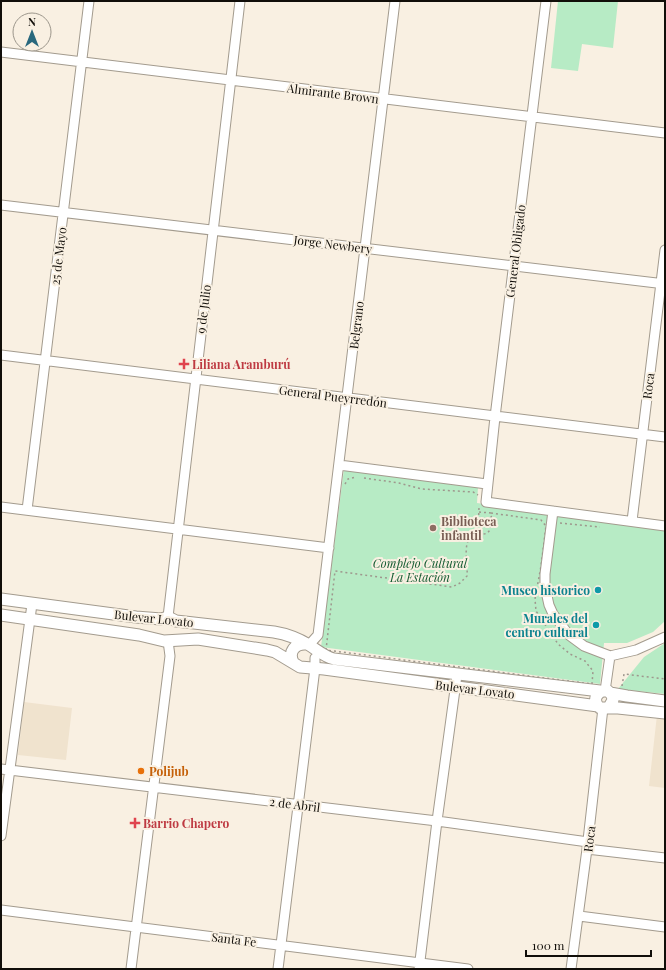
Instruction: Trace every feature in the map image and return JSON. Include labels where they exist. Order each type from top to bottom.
[{"type":"main road","name":"Bulevar Lovato","points":[[1,599],[32,604],[274,632],[294,638],[310,655],[455,686],[603,707],[665,713]]},
{"type":"main road","name":"Bulevar Lovato","points":[[1,615],[167,640],[198,639],[267,650],[276,652],[294,662],[296,665],[310,655],[457,675],[665,700]]},
{"type":"main road","name":"9 de Julio","points":[[168,619],[179,628],[179,632],[178,635],[167,640],[158,636],[155,629],[158,622],[168,619]]},
{"type":"main road","points":[[294,662],[292,658],[292,650],[298,645],[310,655]]},
{"type":"main road","name":"Roca","points":[[605,692],[613,700],[603,707],[596,703],[596,696],[605,692]]},
{"type":"street","name":"25 de Mayo","points":[[27,510],[89,1]]},
{"type":"street","name":"9 de Julio","points":[[168,619],[240,1]]},
{"type":"street","name":"Belgrano","points":[[278,969],[298,804],[310,655],[318,635],[348,398],[395,1]]},
{"type":"street","name":"General Obligado","points":[[481,501],[487,484],[546,1]]},
{"type":"street","name":"Almirante Brown","points":[[1,52],[665,134]]},
{"type":"street","name":"Jorge Newbery","points":[[1,205],[663,283]]},
{"type":"street","name":"Roca","points":[[632,521],[642,434],[663,283],[665,250]]},
{"type":"street","name":"General Pueyrredón","points":[[1,356],[665,437]]},
{"type":"street","points":[[339,465],[487,484]]},
{"type":"street","points":[[481,501],[665,526]]},
{"type":"street","points":[[1,507],[329,548]]},
{"type":"street","points":[[553,511],[545,574],[545,587],[549,605],[553,614],[569,635],[584,646],[610,656],[636,650],[665,637]]},
{"type":"street","points":[[1,836],[5,769],[32,604]]},
{"type":"street","points":[[131,969],[170,656],[167,640]]},
{"type":"street","name":"Roca","points":[[605,692],[610,656]]},
{"type":"street","points":[[419,966],[457,675]]},
{"type":"street","name":"Roca","points":[[572,969],[588,845],[603,707]]},
{"type":"street","name":"2 de Abril","points":[[5,769],[437,821],[665,858]]},
{"type":"street","name":"Santa Fe","points":[[1,910],[281,945],[419,966],[468,969]]},
{"type":"street","points":[[579,916],[665,927]]},
{"type":"path","points":[[344,486],[348,479],[356,477],[422,488],[473,492],[481,501],[478,535]]},
{"type":"path","points":[[336,565],[326,650],[592,684],[594,671],[590,666],[558,644],[536,611],[535,599],[546,526],[541,520],[479,512]]},
{"type":"path","points":[[335,573],[335,571],[452,587],[460,584],[467,576],[468,540],[473,536],[490,532],[492,521],[491,513]]},
{"type":"path","points":[[622,688],[624,674],[665,679]]},
{"type":"shaded area","points":[[24,702],[72,708],[66,760],[18,755]]},
{"type":"shaded area","points":[[657,715],[665,716],[665,788],[649,786]]},
{"type":"green space","points":[[558,1],[618,1],[613,48],[582,44],[578,71],[551,68]]},
{"type":"green space","name":"Complejo Cultural La Estación","points":[[344,469],[478,487],[477,503],[665,530],[665,621],[653,632],[627,643],[604,643],[600,684],[321,647]]},
{"type":"green space","points":[[665,643],[665,694],[618,689],[644,657]]},
{"type":"place","name":"Liliana Aramburú","points":[[184,364]]},
{"type":"place","name":"Biblioteca infantil","points":[[433,528]]},
{"type":"place","name":"Museo historico","points":[[598,590]]},
{"type":"place","name":"Murales del centro cultural","points":[[596,625]]},
{"type":"place","name":"Polijub","points":[[141,771]]},
{"type":"place","name":"Barrio Chapero","points":[[135,823]]}]
